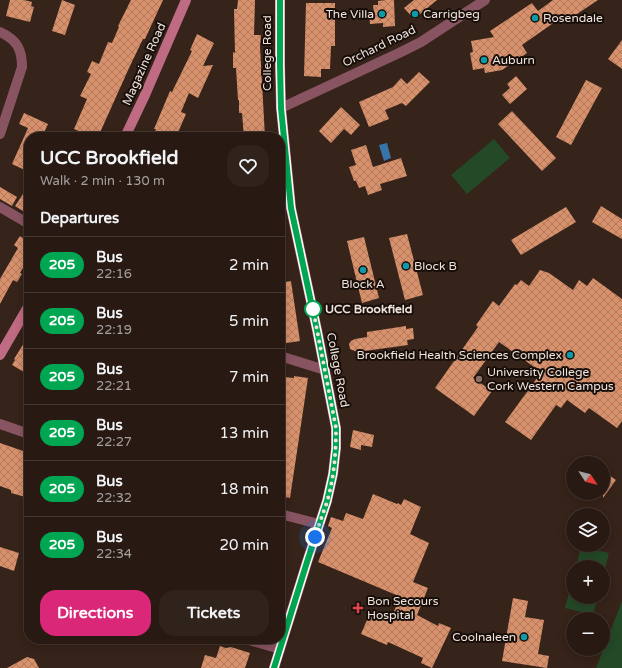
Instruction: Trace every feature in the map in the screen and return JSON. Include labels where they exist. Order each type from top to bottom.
[{"type":"street","name":"Magazine Road","points":[[127,132],[186,0]]},
{"type":"street","name":"College Road","points":[[280,0],[281,108],[283,132]]},
{"type":"street","name":"Orchard Road","points":[[281,108],[421,42],[484,0]]},
{"type":"street","points":[[0,32],[16,43],[20,52],[22,67],[0,134]]},
{"type":"street","name":"College Road","points":[[285,148],[291,208],[336,428],[336,448],[327,501],[285,633]]},
{"type":"street","points":[[0,207],[24,221]]},
{"type":"street","points":[[0,355],[24,314]]},
{"type":"street","points":[[285,358],[325,370]]},
{"type":"street","points":[[0,424],[24,432]]},
{"type":"street","points":[[285,515],[319,524]]},
{"type":"street","points":[[263,644],[280,649]]},
{"type":"street","name":"College Road","points":[[274,668],[282,644]]},
{"type":"green space","points":[[494,139],[510,158],[467,194],[451,175]]},
{"type":"green space","points":[[580,552],[609,553],[607,560],[578,560]]},
{"type":"green space","points":[[622,601],[622,668],[596,668],[601,656],[610,656],[610,632]]},
{"type":"green space","points":[[566,604],[596,604],[594,612],[581,612],[565,608]]},
{"type":"water","points":[[387,143],[391,158],[384,161],[379,145]]},
{"type":"building","points":[[10,0],[24,0],[32,2],[31,6],[34,7],[30,22],[6,16]]},
{"type":"building","points":[[62,0],[75,5],[65,35],[52,31]]},
{"type":"building","points":[[131,0],[163,0],[145,39],[143,39],[129,68],[100,132],[81,132],[74,129],[87,99],[80,96],[91,74],[87,72],[92,61],[99,64],[108,42],[112,43],[119,27],[118,26]]},
{"type":"building","points":[[238,0],[255,0],[254,35],[261,35],[260,47],[265,132],[244,132],[242,113],[239,113],[236,68],[233,68],[233,52],[235,53],[234,9],[237,9]]},
{"type":"building","name":"The Villa","points":[[394,0],[395,26],[383,27],[383,23],[370,24],[369,13],[374,13],[373,5],[378,5],[378,1]]},
{"type":"building","name":"Carrigbeg","points":[[414,0],[437,0],[414,19],[404,8]]},
{"type":"building","points":[[553,0],[598,0],[562,24],[559,19],[522,45],[527,53],[502,70],[485,73],[484,68],[473,70],[470,53],[473,52],[471,41],[494,37],[490,31],[532,3],[538,11]]},
{"type":"building","points":[[306,3],[335,3],[335,46],[331,46],[330,69],[321,69],[321,77],[304,76]]},
{"type":"building","points":[[197,34],[214,43],[203,66],[213,65],[198,98],[189,93],[181,112],[186,114],[178,132],[155,132],[156,129],[154,129],[170,91],[172,92],[192,51],[190,50]]},
{"type":"building","points":[[622,40],[622,69],[608,59]]},
{"type":"building","points":[[419,72],[430,82],[406,106],[402,103],[385,110],[389,119],[369,127],[359,102],[393,87],[401,78],[407,84]]},
{"type":"building","points":[[516,76],[527,89],[510,104],[502,95],[510,88],[507,84]]},
{"type":"building","points":[[586,80],[602,88],[571,145],[556,137]]},
{"type":"building","points":[[341,107],[360,125],[351,135],[344,129],[331,143],[319,131]]},
{"type":"building","points":[[512,111],[556,158],[542,171],[498,124]]},
{"type":"building","points":[[24,113],[48,124],[44,132],[26,132],[28,128],[19,124]]},
{"type":"building","points":[[24,137],[24,170],[12,164]]},
{"type":"building","points":[[366,145],[373,167],[401,158],[407,176],[380,184],[382,190],[368,195],[365,186],[359,188],[356,181],[354,181],[349,167],[356,165],[351,150]]},
{"type":"building","points":[[0,187],[17,197],[12,206],[0,199]]},
{"type":"building","points":[[24,192],[24,212],[15,206]]},
{"type":"building","points":[[601,206],[622,219],[622,239],[592,222]]},
{"type":"building","points":[[566,207],[576,222],[521,255],[511,240]]},
{"type":"building","name":"Block B","points":[[407,234],[423,295],[405,300],[389,238]]},
{"type":"building","points":[[20,236],[23,238],[24,236],[24,266],[20,273],[22,274],[17,282],[13,280],[0,304],[0,279],[18,248],[14,245]]},
{"type":"building","name":"Block A","points":[[364,237],[379,298],[362,303],[347,241]]},
{"type":"building","name":"Brookfield Health Sciences Complex","points":[[540,270],[549,273],[573,290],[579,280],[587,286],[593,278],[622,299],[622,421],[617,428],[589,408],[585,413],[567,400],[561,408],[556,405],[531,440],[505,422],[540,374],[535,371],[537,369],[499,342],[473,378],[492,391],[474,416],[435,388],[478,327],[476,325],[493,301],[499,306],[515,284],[517,285],[521,280],[529,286]]},
{"type":"building","points":[[291,281],[300,341],[285,343],[285,282]]},
{"type":"building","points":[[406,326],[406,329],[413,328],[414,339],[407,340],[408,345],[357,352],[350,349],[349,344],[351,341],[367,337],[367,332]]},
{"type":"building","points":[[24,343],[24,372],[12,365],[15,360],[14,359]]},
{"type":"building","points":[[294,376],[308,378],[290,498],[285,497],[285,377],[294,378]]},
{"type":"building","points":[[353,430],[374,435],[372,447],[361,445],[361,450],[350,447]]},
{"type":"building","points":[[0,443],[24,451],[24,497],[11,493],[11,490],[0,486]]},
{"type":"building","points":[[610,476],[616,480],[610,488]]},
{"type":"building","points":[[373,494],[397,504],[398,503],[401,505],[404,499],[421,507],[410,534],[429,543],[413,582],[428,588],[417,615],[438,626],[439,623],[451,628],[432,668],[421,663],[423,658],[388,642],[387,645],[361,634],[370,613],[389,621],[401,597],[318,562],[332,528],[328,526],[331,517],[343,521],[346,513],[363,519]]},
{"type":"building","points":[[0,547],[19,553],[14,571],[0,566]]},
{"type":"building","name":"Coolnaleen","points":[[513,598],[528,601],[525,617],[544,620],[538,654],[549,656],[547,668],[502,661]]},
{"type":"building","points":[[220,646],[226,648],[231,647],[250,653],[245,668],[201,668],[205,655],[216,658]]},
{"type":"building","points":[[27,657],[34,659],[39,668],[7,668]]},
{"type":"bus line","name":"205","points":[[280,0],[281,108],[283,132]]},
{"type":"bus line","name":"205","points":[[285,148],[291,208],[336,428],[336,448],[333,474],[327,501],[285,633]]},
{"type":"bus line","name":"205","points":[[274,668],[281,644]]},
{"type":"place","name":"The Villa","points":[[382,14]]},
{"type":"place","name":"Carrigbeg","points":[[415,14]]},
{"type":"place","name":"Rosendale","points":[[535,18]]},
{"type":"place","name":"Auburn","points":[[484,60]]},
{"type":"place","name":"Block B","points":[[406,266]]},
{"type":"place","name":"Block A","points":[[363,270]]},
{"type":"place","name":"UCC Brookfield","points":[[313,309]]},
{"type":"place","name":"Brookfield Health Sciences Complex","points":[[570,355]]},
{"type":"place","name":"University College Cork Western Campus","points":[[479,379]]},
{"type":"place","name":"Bon Secours Hospital","points":[[358,608]]},
{"type":"place","name":"Coolnaleen","points":[[524,637]]},
{"type":"route","points":[[313,309],[312,304],[336,428],[336,448],[333,474],[327,501],[315,537]]}]
